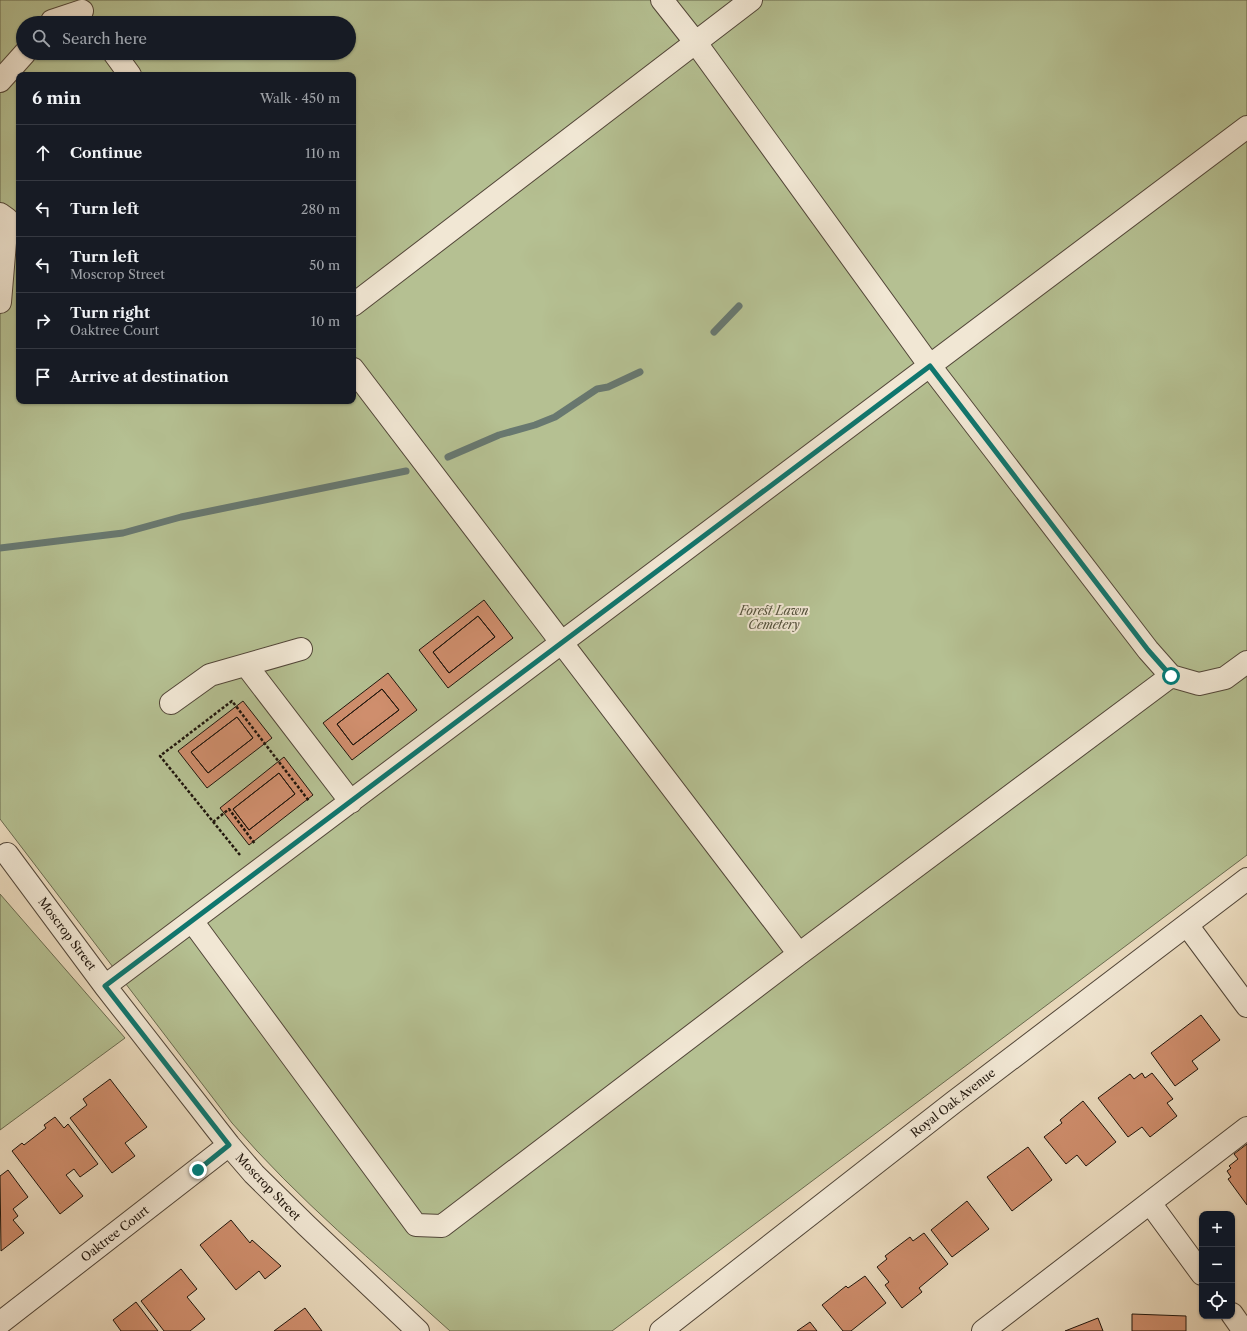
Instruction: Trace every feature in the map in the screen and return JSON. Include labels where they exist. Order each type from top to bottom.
[{"type":"street","points":[[662,0],[696,43],[930,366],[1143,643],[1171,676],[1199,684],[1225,678],[1247,662]]},
{"type":"street","points":[[356,303],[751,0]]},
{"type":"street","points":[[70,16],[89,11]]},
{"type":"street","points":[[0,81],[19,60]]},
{"type":"street","points":[[119,60],[128,72]]},
{"type":"street","points":[[105,986],[1247,127]]},
{"type":"street","points":[[0,214],[6,219],[0,302]]},
{"type":"street","points":[[356,373],[799,954]]},
{"type":"street","points":[[171,703],[210,675],[301,649]]},
{"type":"street","points":[[246,665],[351,802]]},
{"type":"street","points":[[192,921],[416,1225],[442,1226],[799,954],[1171,676]]},
{"type":"street","name":"Moscrop Street","points":[[7,854],[105,986],[229,1145],[254,1174],[306,1226],[418,1331]]},
{"type":"street","name":"Royal Oak Avenue","points":[[662,1331],[954,1102],[1247,879]]},
{"type":"street","points":[[1187,925],[1247,1006]]},
{"type":"street","points":[[983,1331],[1247,1128]]},
{"type":"street","name":"Oaktree Court","points":[[0,1323],[229,1145]]},
{"type":"street","points":[[1150,1203],[1199,1270]]},
{"type":"street","points":[[1235,1318],[1244,1331]]},
{"type":"path","points":[[255,874],[160,756],[232,701],[310,801],[304,806]]},
{"type":"path","points":[[213,822],[229,810],[255,845],[261,840]]},
{"type":"green space","name":"Forest Lawn Cemetery","points":[[0,0],[1247,0],[1247,855],[612,1331],[450,1331],[310,1205],[232,1123],[0,819]]},
{"type":"green space","points":[[0,894],[125,1038],[0,1130]]},
{"type":"building","points":[[484,600],[513,638],[448,688],[419,650]],"holes":[[[478,616],[495,637],[449,673],[433,652]]]},
{"type":"building","points":[[478,616],[495,637],[449,673],[433,652]]},
{"type":"building","points":[[388,673],[417,710],[352,760],[323,723]],"holes":[[[382,689],[399,710],[353,745],[337,724]]]},
{"type":"building","points":[[382,689],[399,710],[353,745],[337,724]]},
{"type":"building","points":[[243,701],[272,738],[207,788],[178,751]],"holes":[[[237,717],[253,738],[208,773],[191,752]]]},
{"type":"building","points":[[237,717],[253,738],[208,773],[191,752]]},
{"type":"building","points":[[284,757],[313,795],[249,845],[220,808]],"holes":[[[279,773],[295,794],[249,830],[233,809]]]},
{"type":"building","points":[[279,773],[295,794],[249,830],[233,809]]},
{"type":"building","points":[[1201,1015],[1220,1040],[1192,1061],[1198,1069],[1175,1086],[1151,1053]]},
{"type":"building","points":[[1142,1073],[1145,1078],[1152,1073],[1173,1099],[1167,1103],[1177,1116],[1150,1137],[1142,1127],[1128,1137],[1098,1098],[1130,1074],[1134,1079]]},
{"type":"building","points":[[110,1079],[147,1127],[125,1143],[135,1156],[112,1173],[70,1118],[87,1105],[83,1099]]},
{"type":"building","points":[[1083,1101],[1116,1142],[1086,1166],[1077,1155],[1066,1164],[1044,1137],[1062,1123],[1060,1120]]},
{"type":"building","points":[[55,1117],[64,1128],[68,1124],[98,1164],[80,1177],[74,1169],[66,1175],[83,1196],[60,1214],[12,1151],[22,1143],[24,1145],[46,1128],[44,1125]]},
{"type":"building","points":[[1247,1144],[1247,1205],[1228,1179],[1231,1177],[1227,1171],[1231,1168],[1229,1166],[1238,1159],[1234,1154]]},
{"type":"building","points":[[1028,1147],[1052,1180],[1012,1211],[987,1177]]},
{"type":"building","points":[[8,1170],[28,1197],[13,1209],[18,1216],[13,1220],[24,1233],[1,1251],[0,1176]]},
{"type":"building","points":[[967,1201],[989,1229],[952,1257],[931,1230]]},
{"type":"building","points":[[231,1220],[250,1243],[252,1240],[281,1266],[265,1279],[259,1271],[236,1290],[200,1245]]},
{"type":"building","points":[[924,1233],[948,1264],[919,1288],[922,1292],[902,1308],[885,1285],[889,1282],[877,1267],[887,1259],[885,1256],[910,1237],[913,1241]]},
{"type":"building","points":[[181,1269],[197,1289],[187,1297],[205,1319],[190,1331],[164,1331],[141,1301]]},
{"type":"building","points":[[865,1276],[886,1303],[851,1331],[843,1331],[822,1305],[846,1286],[848,1288]]},
{"type":"building","points":[[136,1302],[158,1331],[121,1331],[113,1320]]},
{"type":"building","points":[[305,1308],[322,1331],[274,1331]]},
{"type":"building","points":[[1132,1314],[1186,1316],[1186,1331],[1132,1331]]},
{"type":"building","points":[[1098,1318],[1103,1331],[1065,1331]]},
{"type":"building","points":[[810,1322],[817,1331],[797,1331]]},
{"type":"waterway","points":[[714,332],[739,306]]},
{"type":"waterway","points":[[448,457],[499,435],[535,425],[555,417],[597,389],[608,387],[640,372]]},
{"type":"waterway","points":[[0,548],[123,533],[181,517],[406,471]]},
{"type":"route","points":[[198,1170],[229,1145],[105,986],[930,366],[1148,650],[1171,676]]}]
